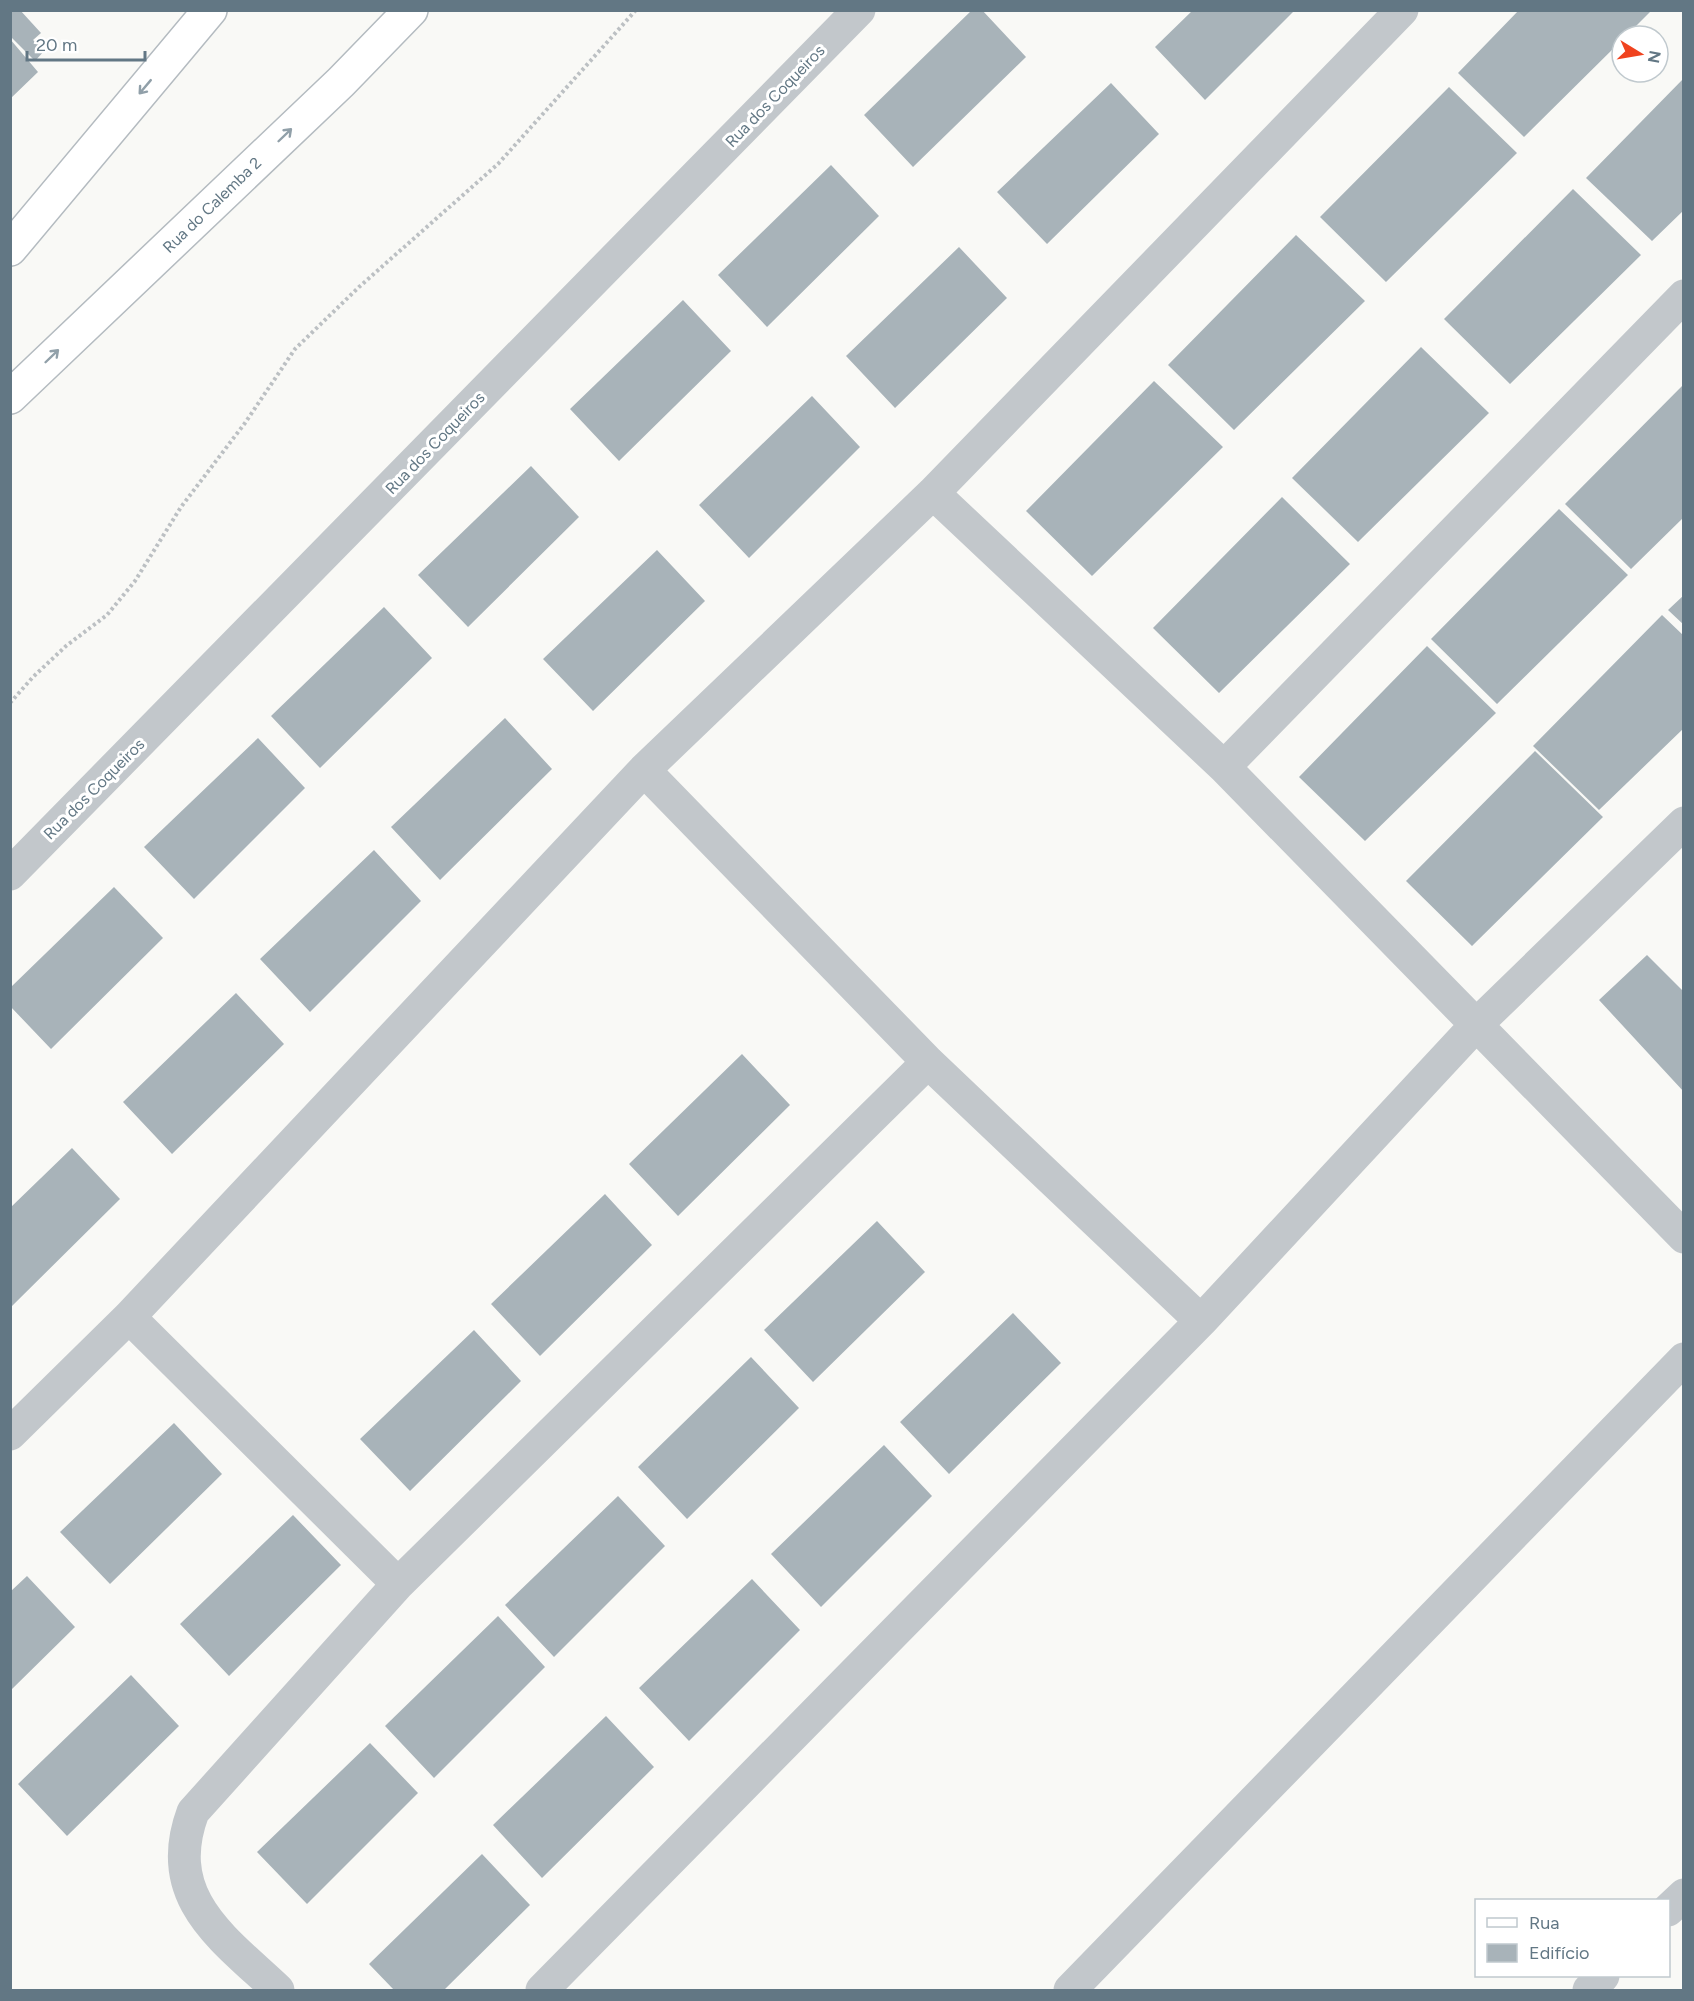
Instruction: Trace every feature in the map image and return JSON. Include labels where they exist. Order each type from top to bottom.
[{"type":"main road","points":[[10,249],[210,10]]},
{"type":"main road","name":"Rua do Calemba 2","points":[[10,397],[341,82],[411,10]]},
{"type":"street","name":"Rua dos Coqueiros","points":[[10,874],[859,10]]},
{"type":"street","points":[[10,1434],[129,1317],[644,770],[933,493],[1402,10]]},
{"type":"street","points":[[1224,767],[1683,296]]},
{"type":"street","points":[[933,493],[1224,767],[1683,1237]]},
{"type":"street","points":[[644,770],[928,1062],[1201,1321]]},
{"type":"street","points":[[542,1990],[1201,1321],[1477,1024],[1683,823]]},
{"type":"street","points":[[278,1990],[212,1928],[196,1905],[187,1884],[184,1860],[186,1832],[193,1812],[398,1584],[928,1062]]},
{"type":"street","points":[[129,1317],[398,1584]]},
{"type":"street","points":[[1070,1990],[1683,1359]]},
{"type":"street","points":[[1670,1908],[1683,1895]]},
{"type":"street","points":[[1589,1990],[1603,1977]]},
{"type":"path","points":[[10,703],[58,654],[107,615],[135,581],[181,507],[245,423],[295,349],[359,287],[498,164],[636,10]]},
{"type":"building","points":[[10,10],[20,10],[41,33],[33,40],[45,50],[35,61],[10,36]]},
{"type":"building","points":[[972,10],[982,10],[1026,57],[913,167],[864,115]]},
{"type":"building","points":[[1193,10],[1295,10],[1205,100],[1155,47]]},
{"type":"building","points":[[1519,10],[1652,10],[1638,24],[1610,24],[1610,52],[1524,137],[1458,73]]},
{"type":"building","points":[[10,39],[38,72],[10,99]]},
{"type":"building","points":[[1684,78],[1684,210],[1652,241],[1586,178]]},
{"type":"building","points":[[1111,83],[1159,134],[1047,244],[997,192]]},
{"type":"building","points":[[1449,87],[1517,153],[1386,282],[1320,217]]},
{"type":"building","points":[[831,165],[879,216],[767,327],[718,275]]},
{"type":"building","points":[[1573,189],[1641,255],[1510,384],[1444,319]]},
{"type":"building","points":[[1296,235],[1365,301],[1234,430],[1168,365]]},
{"type":"building","points":[[959,247],[1007,298],[895,408],[846,356]]},
{"type":"building","points":[[683,300],[731,351],[619,461],[570,409]]},
{"type":"building","points":[[1421,347],[1489,413],[1358,542],[1292,478]]},
{"type":"building","points":[[1154,381],[1223,447],[1092,576],[1026,511]]},
{"type":"building","points":[[1684,384],[1684,517],[1631,569],[1565,504]]},
{"type":"building","points":[[812,396],[860,447],[749,558],[699,505]]},
{"type":"building","points":[[531,466],[579,517],[468,627],[418,575]]},
{"type":"building","points":[[1282,497],[1350,564],[1219,693],[1153,628]]},
{"type":"building","points":[[1559,509],[1628,575],[1497,704],[1431,639]]},
{"type":"building","points":[[657,550],[705,601],[593,711],[543,659]]},
{"type":"building","points":[[1684,595],[1684,625],[1668,610]]},
{"type":"building","points":[[384,607],[432,658],[320,768],[271,716]]},
{"type":"building","points":[[1662,615],[1684,636],[1684,728],[1599,810],[1533,746]]},
{"type":"building","points":[[1427,646],[1496,713],[1365,841],[1299,777]]},
{"type":"building","points":[[505,718],[552,769],[440,880],[391,827]]},
{"type":"building","points":[[258,738],[305,788],[194,899],[144,847]]},
{"type":"building","points":[[1535,751],[1603,817],[1472,946],[1406,881]]},
{"type":"building","points":[[374,850],[421,901],[310,1012],[260,959]]},
{"type":"building","points":[[114,887],[163,938],[51,1049],[10,1006],[10,988]]},
{"type":"building","points":[[1647,955],[1684,992],[1684,1092],[1599,1000]]},
{"type":"building","points":[[236,993],[284,1044],[172,1154],[123,1102]]},
{"type":"building","points":[[742,1054],[790,1105],[678,1216],[629,1164]]},
{"type":"building","points":[[72,1148],[120,1199],[10,1308],[10,1208]]},
{"type":"building","points":[[605,1194],[652,1245],[540,1356],[491,1304]]},
{"type":"building","points":[[877,1221],[925,1272],[813,1382],[764,1330]]},
{"type":"building","points":[[1013,1313],[1061,1363],[949,1474],[900,1422]]},
{"type":"building","points":[[474,1330],[521,1381],[410,1491],[360,1439]]},
{"type":"building","points":[[751,1357],[799,1408],[687,1519],[638,1467]]},
{"type":"building","points":[[174,1423],[222,1474],[110,1584],[60,1532]]},
{"type":"building","points":[[884,1445],[932,1496],[821,1607],[771,1554]]},
{"type":"building","points":[[618,1496],[665,1546],[554,1657],[505,1605]]},
{"type":"building","points":[[293,1515],[341,1565],[229,1676],[180,1624]]},
{"type":"building","points":[[27,1576],[75,1627],[10,1691],[10,1592]]},
{"type":"building","points":[[752,1579],[800,1630],[689,1741],[639,1688]]},
{"type":"building","points":[[498,1616],[545,1667],[434,1778],[385,1726]]},
{"type":"building","points":[[131,1675],[179,1726],[67,1836],[18,1784]]},
{"type":"building","points":[[606,1716],[654,1767],[542,1878],[493,1825]]},
{"type":"building","points":[[370,1743],[418,1793],[307,1904],[257,1852]]},
{"type":"building","points":[[482,1854],[530,1905],[444,1990],[394,1990],[369,1964]]}]
